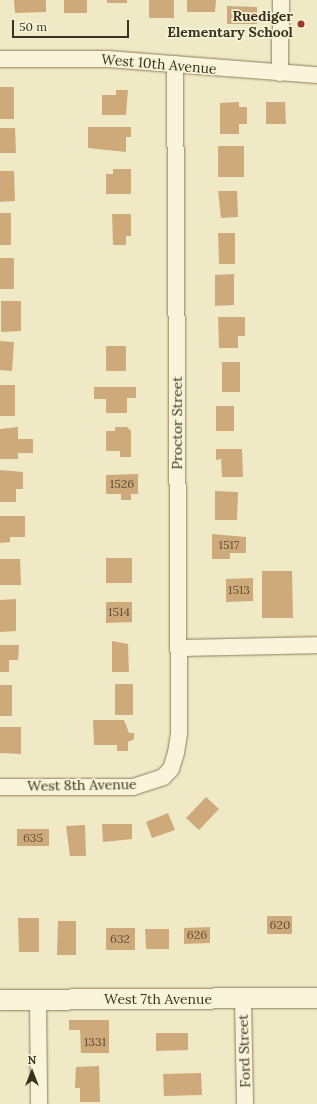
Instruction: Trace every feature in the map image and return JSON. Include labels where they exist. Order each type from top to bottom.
[{"type":"street","points":[[280,73],[281,0]]},
{"type":"street","name":"West 10th Avenue","points":[[0,59],[108,59],[317,75]]},
{"type":"street","name":"Proctor Street","points":[[163,777],[171,769],[179,734],[175,64]]},
{"type":"street","points":[[178,648],[317,645]]},
{"type":"street","name":"West 8th Avenue","points":[[0,787],[133,787],[163,777]]},
{"type":"street","name":"Ford Street","points":[[243,998],[246,1104]]},
{"type":"street","name":"West 7th Avenue","points":[[0,1000],[317,998]]},
{"type":"street","points":[[38,1000],[39,1104]]},
{"type":"building","points":[[14,0],[46,0],[46,12],[15,13]]},
{"type":"building","points":[[64,0],[87,0],[87,13],[64,13]]},
{"type":"building","points":[[107,0],[127,0],[127,3],[107,3]]},
{"type":"building","points":[[149,0],[174,0],[174,18],[149,18]]},
{"type":"building","points":[[187,0],[216,0],[215,12],[187,12]]},
{"type":"building","points":[[227,6],[257,7],[257,24],[227,24]]},
{"type":"building","points":[[0,87],[14,87],[14,119],[0,119]]},
{"type":"building","points":[[116,90],[128,90],[126,115],[102,115],[102,95],[116,95]]},
{"type":"building","points":[[239,102],[239,107],[247,107],[247,124],[239,124],[239,134],[220,134],[220,103]]},
{"type":"building","points":[[266,102],[285,102],[286,124],[266,124]]},
{"type":"building","points":[[88,127],[131,127],[131,137],[126,137],[126,152],[88,148]]},
{"type":"building","points":[[0,128],[15,128],[16,153],[0,153]]},
{"type":"building","points":[[218,146],[244,146],[244,177],[218,177]]},
{"type":"building","points":[[113,169],[131,169],[131,194],[106,194],[106,174],[113,174]]},
{"type":"building","points":[[0,171],[14,171],[15,201],[0,202]]},
{"type":"building","points":[[218,191],[237,191],[238,217],[221,218]]},
{"type":"building","points":[[0,213],[11,213],[11,245],[0,245]]},
{"type":"building","points":[[112,214],[131,214],[131,236],[126,236],[126,245],[113,245]]},
{"type":"building","points":[[218,233],[235,233],[235,264],[219,264]]},
{"type":"building","points":[[0,258],[14,258],[14,289],[0,289]]},
{"type":"building","points":[[234,274],[234,305],[215,306],[215,275]]},
{"type":"building","points":[[1,301],[21,301],[21,331],[1,332]]},
{"type":"building","points":[[218,317],[245,317],[245,336],[238,336],[238,348],[219,348]]},
{"type":"building","points":[[0,341],[14,342],[12,371],[0,370]]},
{"type":"building","points":[[106,346],[126,346],[126,371],[106,371]]},
{"type":"building","points":[[222,362],[240,362],[240,392],[222,392]]},
{"type":"building","points":[[0,385],[15,385],[15,416],[0,416]]},
{"type":"building","points":[[94,387],[136,387],[136,398],[127,398],[127,413],[106,413],[106,399],[94,399]]},
{"type":"building","points":[[216,406],[234,406],[234,431],[216,431]]},
{"type":"building","points":[[18,427],[18,439],[33,439],[33,453],[18,453],[18,459],[0,459],[0,429]]},
{"type":"building","points":[[115,427],[127,427],[131,431],[131,457],[120,457],[120,451],[106,451],[106,431],[115,431]]},
{"type":"building","points":[[216,449],[242,449],[243,477],[222,477],[221,459],[216,460]]},
{"type":"building","points":[[0,470],[23,472],[23,489],[16,489],[16,502],[0,502]]},
{"type":"building","points":[[138,474],[138,494],[131,494],[131,500],[121,500],[121,494],[106,494],[106,475]]},
{"type":"building","points":[[215,491],[238,492],[237,520],[215,520]]},
{"type":"building","points":[[0,516],[25,516],[25,537],[10,537],[10,542],[0,543]]},
{"type":"building","points":[[212,534],[246,537],[246,553],[230,553],[230,559],[212,559]]},
{"type":"building","points":[[106,558],[132,558],[132,583],[106,583]]},
{"type":"building","points":[[0,559],[20,559],[21,585],[0,585]]},
{"type":"building","points":[[262,571],[292,571],[293,618],[262,618]]},
{"type":"building","points":[[253,578],[253,601],[226,602],[226,579]]},
{"type":"building","points":[[16,599],[16,631],[0,632],[0,600]]},
{"type":"building","points":[[106,602],[132,602],[132,622],[106,623]]},
{"type":"building","points":[[112,641],[128,644],[129,672],[112,672]]},
{"type":"building","points":[[0,645],[19,645],[18,660],[9,660],[9,672],[0,672]]},
{"type":"building","points":[[115,684],[133,684],[133,715],[115,715]]},
{"type":"building","points":[[0,685],[12,685],[12,716],[0,716]]},
{"type":"building","points":[[93,720],[124,720],[129,733],[134,733],[134,739],[128,742],[128,751],[117,751],[117,745],[94,745]]},
{"type":"building","points":[[0,727],[21,727],[21,754],[0,753]]},
{"type":"building","points":[[206,797],[219,809],[199,830],[186,818]]},
{"type":"building","points":[[168,813],[175,830],[152,838],[146,822]]},
{"type":"building","points":[[102,824],[132,824],[132,839],[103,842]]},
{"type":"building","points":[[85,825],[86,856],[70,856],[66,826]]},
{"type":"building","points":[[17,829],[49,829],[49,846],[17,846]]},
{"type":"building","points":[[267,916],[292,916],[292,934],[267,934]]},
{"type":"building","points":[[18,918],[39,918],[39,952],[19,952]]},
{"type":"building","points":[[58,921],[76,921],[76,955],[57,955]]},
{"type":"building","points":[[210,927],[210,943],[184,944],[184,928]]},
{"type":"building","points":[[106,928],[135,928],[135,950],[106,950]]},
{"type":"building","points":[[145,929],[169,929],[169,949],[146,949]]},
{"type":"building","points":[[69,1020],[109,1020],[109,1053],[81,1053],[80,1030],[69,1030]]},
{"type":"building","points":[[156,1033],[188,1033],[188,1050],[156,1051]]},
{"type":"building","points":[[99,1066],[100,1102],[80,1102],[80,1088],[75,1088],[76,1067]]},
{"type":"building","points":[[201,1073],[202,1095],[164,1096],[163,1074]]},
{"type":"place","name":"Ruediger Elementary School","points":[[301,24]]}]
